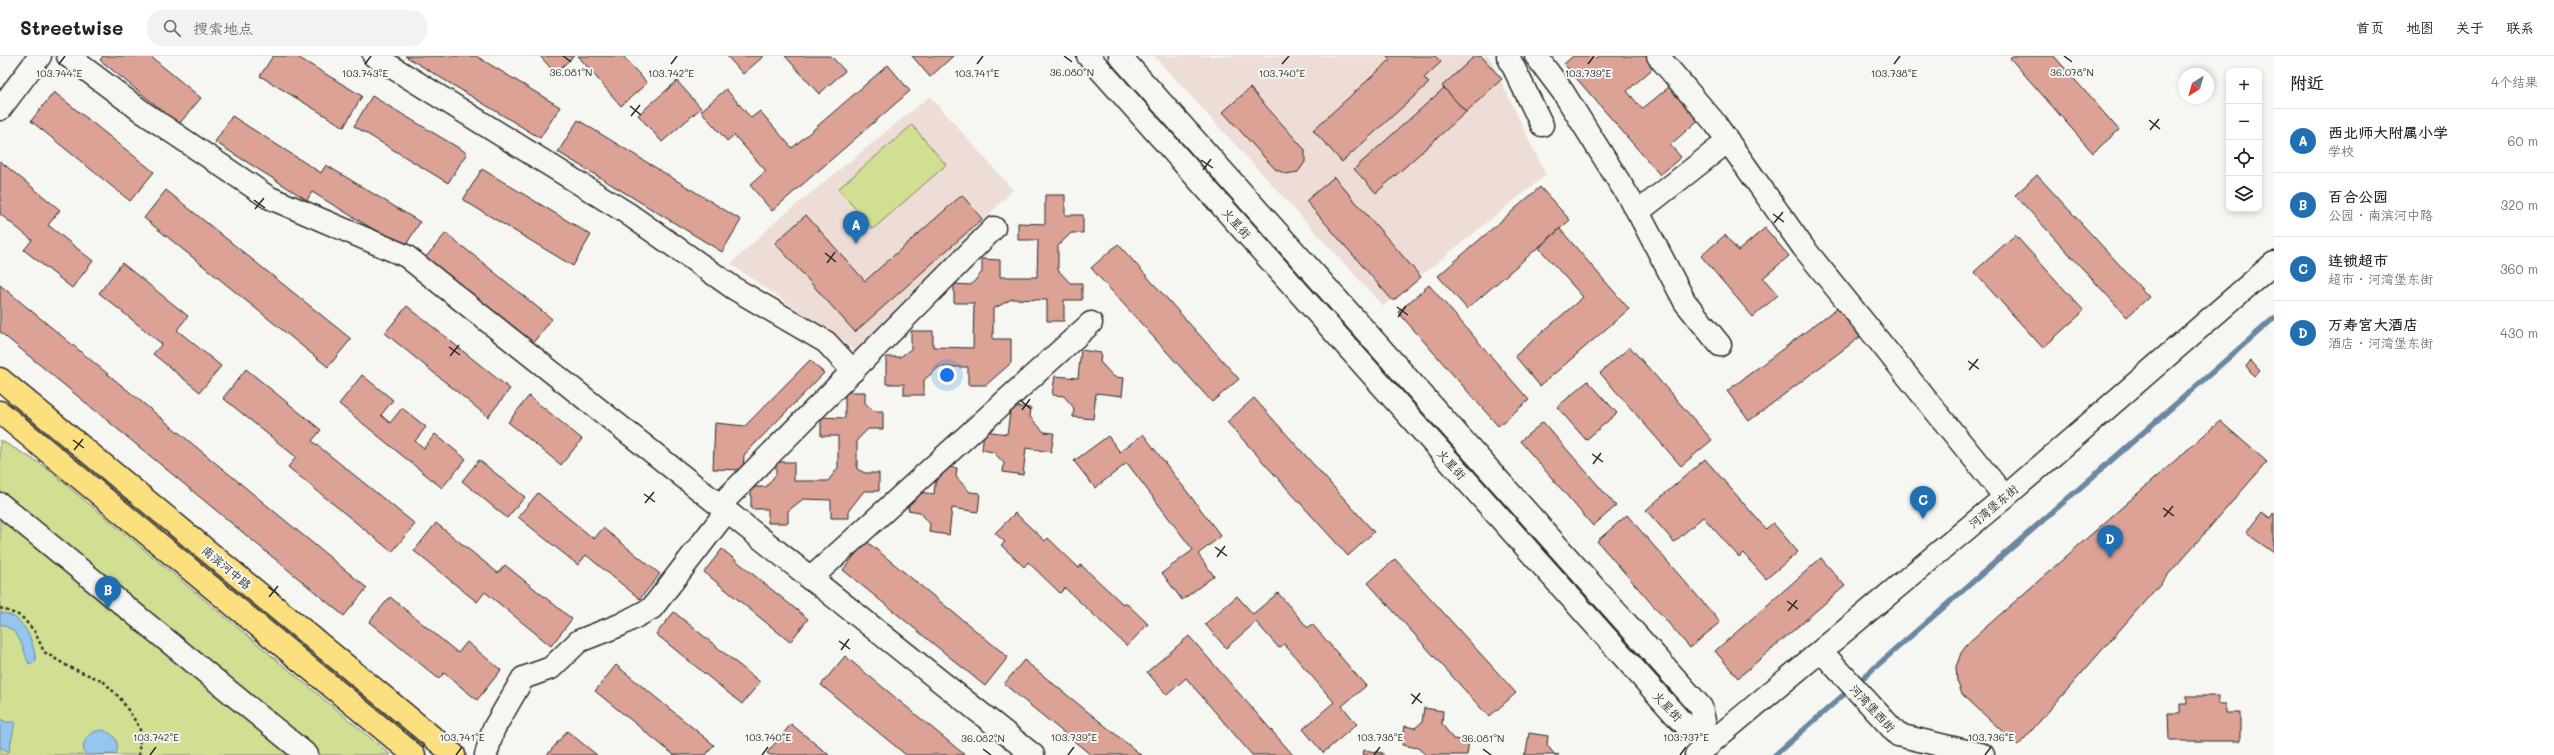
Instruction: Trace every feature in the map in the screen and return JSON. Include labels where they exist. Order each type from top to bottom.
[{"type":"highway","name":"南滨河中路","points":[[0,379],[454,755]]},
{"type":"highway","name":"南滨河中路","points":[[0,412],[414,755]]},
{"type":"street","points":[[0,109],[40,56]]},
{"type":"street","points":[[68,56],[144,113],[268,197],[406,256],[1032,755]]},
{"type":"street","points":[[374,56],[627,213],[735,289],[826,342],[853,371]]},
{"type":"street","name":"火星街","points":[[1088,56],[1679,719],[1702,750]]},
{"type":"street","name":"火星街","points":[[1120,56],[1701,707],[1702,750]]},
{"type":"street","points":[[1508,56],[1542,125]]},
{"type":"street","points":[[1536,56],[1563,92],[1638,212],[1685,302],[1720,345]]},
{"type":"street","points":[[1658,56],[1728,142],[1803,247],[2005,497]]},
{"type":"street","points":[[1638,212],[1728,142]]},
{"type":"street","points":[[486,755],[492,730],[524,678],[551,668],[579,641],[620,626],[652,608],[723,509],[853,371],[994,228]]},
{"type":"street","name":"河湾堡东街","points":[[1702,750],[2005,497],[2274,264]]},
{"type":"street","points":[[810,578],[1091,323]]},
{"type":"street","points":[[0,504],[307,755]]},
{"type":"street","name":"河湾堡西街","points":[[1821,651],[1898,735],[1983,755]]},
{"type":"path","points":[[0,608],[21,616],[35,632],[44,652],[70,667],[103,681],[120,698],[140,728],[139,755]]},
{"type":"shaded area","points":[[1154,56],[1489,56],[1546,175],[1383,306]]},
{"type":"shaded area","points":[[930,96],[1013,190],[855,350],[731,264],[774,223]]},
{"type":"green space","points":[[912,125],[946,165],[873,229],[838,189]]},
{"type":"green space","points":[[0,440],[41,464],[391,755],[0,755]]},
{"type":"water","points":[[0,613],[15,618],[26,630],[33,646],[36,662],[29,664],[22,645],[16,635],[7,627],[0,624]]},
{"type":"water","points":[[0,719],[6,722],[15,722],[9,752],[0,747]]},
{"type":"water","points":[[101,730],[113,735],[115,738],[117,745],[116,754],[85,755],[84,742],[86,738],[92,733]]},
{"type":"building","points":[[103,56],[150,56],[201,98],[179,124],[100,60]]},
{"type":"building","points":[[273,56],[296,56],[362,96],[344,127],[260,76]]},
{"type":"building","points":[[405,56],[476,56],[560,107],[540,138]]},
{"type":"building","points":[[540,56],[574,56],[555,73]]},
{"type":"building","points":[[578,56],[623,56],[647,83],[621,106]]},
{"type":"building","points":[[727,56],[764,56],[743,74]]},
{"type":"building","points":[[785,56],[831,56],[845,71],[819,94]]},
{"type":"building","points":[[912,56],[953,56],[930,77]]},
{"type":"building","points":[[1387,56],[1435,56],[1441,62],[1424,78],[1429,83],[1342,162],[1313,130],[1390,60]]},
{"type":"building","points":[[1475,56],[1481,56],[1502,79],[1466,112],[1442,86]]},
{"type":"building","points":[[1573,56],[1593,56],[1596,59],[1599,56],[1651,56],[1658,64],[1627,91],[1642,109],[1674,83],[1703,116],[1670,145],[1681,157],[1660,175],[1564,64]]},
{"type":"building","points":[[2012,56],[2054,56],[2119,130],[2093,153],[2010,58]]},
{"type":"building","points":[[888,65],[910,91],[772,211],[750,185],[766,171],[734,135],[727,141],[701,111],[726,89],[751,118],[760,111],[792,148]]},
{"type":"building","points":[[677,81],[701,108],[662,142],[638,115]]},
{"type":"building","points":[[1250,88],[1305,150],[1305,162],[1298,172],[1286,174],[1275,169],[1223,112]]},
{"type":"building","points":[[1444,88],[1466,112],[1376,193],[1354,169]]},
{"type":"building","points":[[54,92],[154,172],[130,201],[31,121]]},
{"type":"building","points":[[372,96],[467,153],[448,183],[354,126]]},
{"type":"building","points":[[232,116],[321,173],[326,165],[420,222],[404,248],[312,192],[307,200],[215,142]]},
{"type":"building","points":[[578,120],[741,220],[722,252],[558,152]]},
{"type":"building","points":[[0,161],[60,210],[48,225],[93,261],[72,288],[24,250],[32,240],[0,214]]},
{"type":"building","points":[[482,169],[591,235],[573,266],[463,200]]},
{"type":"building","points":[[2037,175],[2149,297],[2127,317],[2015,195]]},
{"type":"building","points":[[1334,177],[1421,277],[1393,301],[1306,201]]},
{"type":"building","points":[[1540,187],[1570,220],[1467,309],[1438,276]]},
{"type":"building","points":[[166,190],[351,339],[328,367],[144,218]]},
{"type":"building","points":[[962,195],[982,219],[855,332],[775,243],[806,215],[865,281]]},
{"type":"building","points":[[1045,195],[1065,195],[1065,215],[1083,215],[1083,233],[1071,233],[1058,246],[1058,270],[1070,283],[1082,283],[1082,300],[1064,300],[1064,321],[1047,321],[1047,300],[1012,299],[993,309],[993,339],[1011,339],[1011,363],[986,385],[968,385],[968,367],[939,367],[924,380],[924,395],[904,395],[904,384],[886,384],[886,357],[900,357],[911,349],[911,331],[933,331],[933,347],[973,348],[974,303],[954,303],[954,284],[971,285],[982,272],[982,259],[1000,260],[1000,277],[1037,277],[1038,240],[1018,240],[1018,223],[1045,224]]},
{"type":"building","points":[[1765,228],[1789,256],[1763,278],[1778,295],[1753,317],[1701,256],[1725,235],[1738,251]]},
{"type":"building","points":[[1560,229],[1629,309],[1540,386],[1515,356],[1583,297],[1539,248]]},
{"type":"building","points":[[446,233],[552,319],[532,344],[425,258]]},
{"type":"building","points":[[2015,235],[2084,311],[2043,348],[1974,272]]},
{"type":"building","points":[[1118,244],[1239,379],[1212,402],[1091,268]]},
{"type":"building","points":[[122,263],[188,316],[177,330],[221,366],[200,392],[153,354],[162,344],[99,293]]},
{"type":"building","points":[[0,285],[367,588],[344,616],[0,332]]},
{"type":"building","points":[[1429,285],[1529,400],[1498,426],[1398,312]]},
{"type":"building","points":[[407,306],[510,389],[488,417],[385,333]]},
{"type":"building","points":[[1837,308],[1860,337],[1749,421],[1727,391]]},
{"type":"building","points":[[1630,347],[1712,440],[1681,466],[1600,373]]},
{"type":"building","points":[[1081,350],[1101,353],[1100,362],[1114,377],[1124,378],[1122,396],[1096,393],[1093,419],[1073,417],[1074,408],[1064,396],[1052,395],[1055,376],[1078,378]]},
{"type":"building","points":[[810,360],[824,373],[744,455],[743,470],[713,469],[715,423],[745,426]]},
{"type":"building","points":[[2251,361],[2260,371],[2254,376],[2246,366]]},
{"type":"building","points":[[246,369],[321,430],[312,441],[415,524],[392,552],[288,467],[296,457],[223,398]]},
{"type":"building","points":[[362,375],[393,400],[381,415],[390,423],[402,408],[426,427],[415,441],[424,448],[435,434],[466,459],[442,488],[339,404]]},
{"type":"building","points":[[1588,381],[1617,413],[1586,440],[1557,407]]},
{"type":"building","points":[[845,392],[865,392],[865,403],[874,411],[883,411],[883,429],[868,429],[857,440],[857,469],[865,473],[879,473],[879,491],[864,491],[849,510],[849,518],[831,518],[831,500],[803,499],[788,511],[788,523],[768,523],[768,509],[751,509],[751,487],[766,487],[776,474],[776,462],[794,462],[794,481],[828,481],[838,468],[838,436],[821,436],[821,417],[845,418]]},
{"type":"building","points":[[529,396],[582,439],[561,465],[508,422]]},
{"type":"building","points":[[1254,398],[1374,532],[1348,556],[1227,422]]},
{"type":"building","points":[[1011,406],[1031,408],[1030,417],[1044,432],[1054,433],[1051,452],[1026,448],[1023,475],[1003,472],[1004,463],[993,452],[982,450],[984,431],[1007,434]]},
{"type":"building","points":[[2220,421],[2267,462],[2018,746],[1962,694],[1957,681],[1956,667],[1961,653],[1969,642]]},
{"type":"building","points":[[1543,422],[1616,506],[1593,526],[1520,441]]},
{"type":"building","points":[[1143,434],[1221,536],[1198,554],[1214,576],[1182,600],[1162,573],[1193,550],[1127,463],[1095,488],[1074,461],[1108,436],[1120,452]]},
{"type":"building","points":[[1705,459],[1766,529],[1773,523],[1798,552],[1766,579],[1743,553],[1739,557],[1703,517],[1674,542],[1646,510]]},
{"type":"building","points":[[479,460],[525,497],[507,518],[462,481]]},
{"type":"building","points":[[937,466],[957,468],[956,477],[970,492],[980,493],[978,512],[952,508],[949,535],[929,532],[930,524],[920,512],[908,510],[911,491],[934,494]]},
{"type":"building","points":[[538,493],[594,539],[603,528],[660,574],[640,599],[586,555],[578,565],[518,517]]},
{"type":"building","points":[[2262,512],[2270,518],[2274,512],[2274,553],[2246,533]]},
{"type":"building","points":[[1015,513],[1045,541],[1048,538],[1079,568],[1081,565],[1123,604],[1125,602],[1148,624],[1127,646],[1065,588],[1060,593],[1028,562],[1024,567],[1001,545],[1005,542],[995,533]]},
{"type":"building","points":[[1627,515],[1720,622],[1690,648],[1597,541]]},
{"type":"building","points":[[436,523],[498,573],[505,565],[572,619],[551,646],[485,592],[477,602],[414,551]]},
{"type":"building","points":[[866,541],[1008,657],[985,686],[843,570]]},
{"type":"building","points":[[722,549],[808,619],[790,642],[704,572]]},
{"type":"building","points":[[1821,558],[1845,586],[1738,678],[1715,651]]},
{"type":"building","points":[[1395,559],[1516,693],[1489,717],[1368,583]]},
{"type":"building","points":[[1278,593],[1308,628],[1312,624],[1366,686],[1342,706],[1357,724],[1323,753],[1303,729],[1334,702],[1284,644],[1279,648],[1256,622],[1226,648],[1205,624],[1237,596],[1253,614]]},
{"type":"building","points":[[390,597],[458,653],[467,642],[501,670],[477,700],[444,673],[439,679],[369,622]]},
{"type":"building","points":[[674,612],[760,682],[742,704],[656,634]]},
{"type":"building","points":[[1189,636],[1293,755],[1252,755],[1186,678],[1167,695],[1147,672]]},
{"type":"building","points":[[845,656],[965,755],[906,755],[821,685]]},
{"type":"building","points":[[1024,660],[1141,755],[1091,755],[1004,684]]},
{"type":"building","points":[[616,665],[714,745],[706,755],[674,755],[595,691]]},
{"type":"building","points":[[2187,696],[2218,696],[2218,704],[2226,704],[2226,713],[2240,713],[2240,741],[2169,741],[2168,713],[2180,713],[2180,704],[2187,704]]},
{"type":"building","points":[[1424,708],[1443,711],[1442,724],[1453,739],[1469,741],[1467,755],[1426,755],[1418,748],[1402,745],[1405,726],[1415,728],[1422,722]]},
{"type":"building","points":[[791,724],[829,755],[770,755],[767,753]]},
{"type":"building","points":[[567,731],[597,755],[547,755]]},
{"type":"building","points":[[1529,733],[1548,736],[1547,745],[1554,754],[1559,755],[1523,755],[1526,753]]},
{"type":"building","points":[[1364,750],[1383,753],[1383,755],[1363,755]]},
{"type":"waterway","points":[[1856,684],[2274,318]]},
{"type":"waterway","points":[[1775,755],[1849,690]]},
{"type":"place","name":"西北师大附属小学","points":[[856,244]]},
{"type":"place","name":"连锁超市","points":[[1923,519]]},
{"type":"place","name":"万寿宫大酒店","points":[[2110,558]]},
{"type":"place","name":"百合公园","points":[[108,609]]}]
